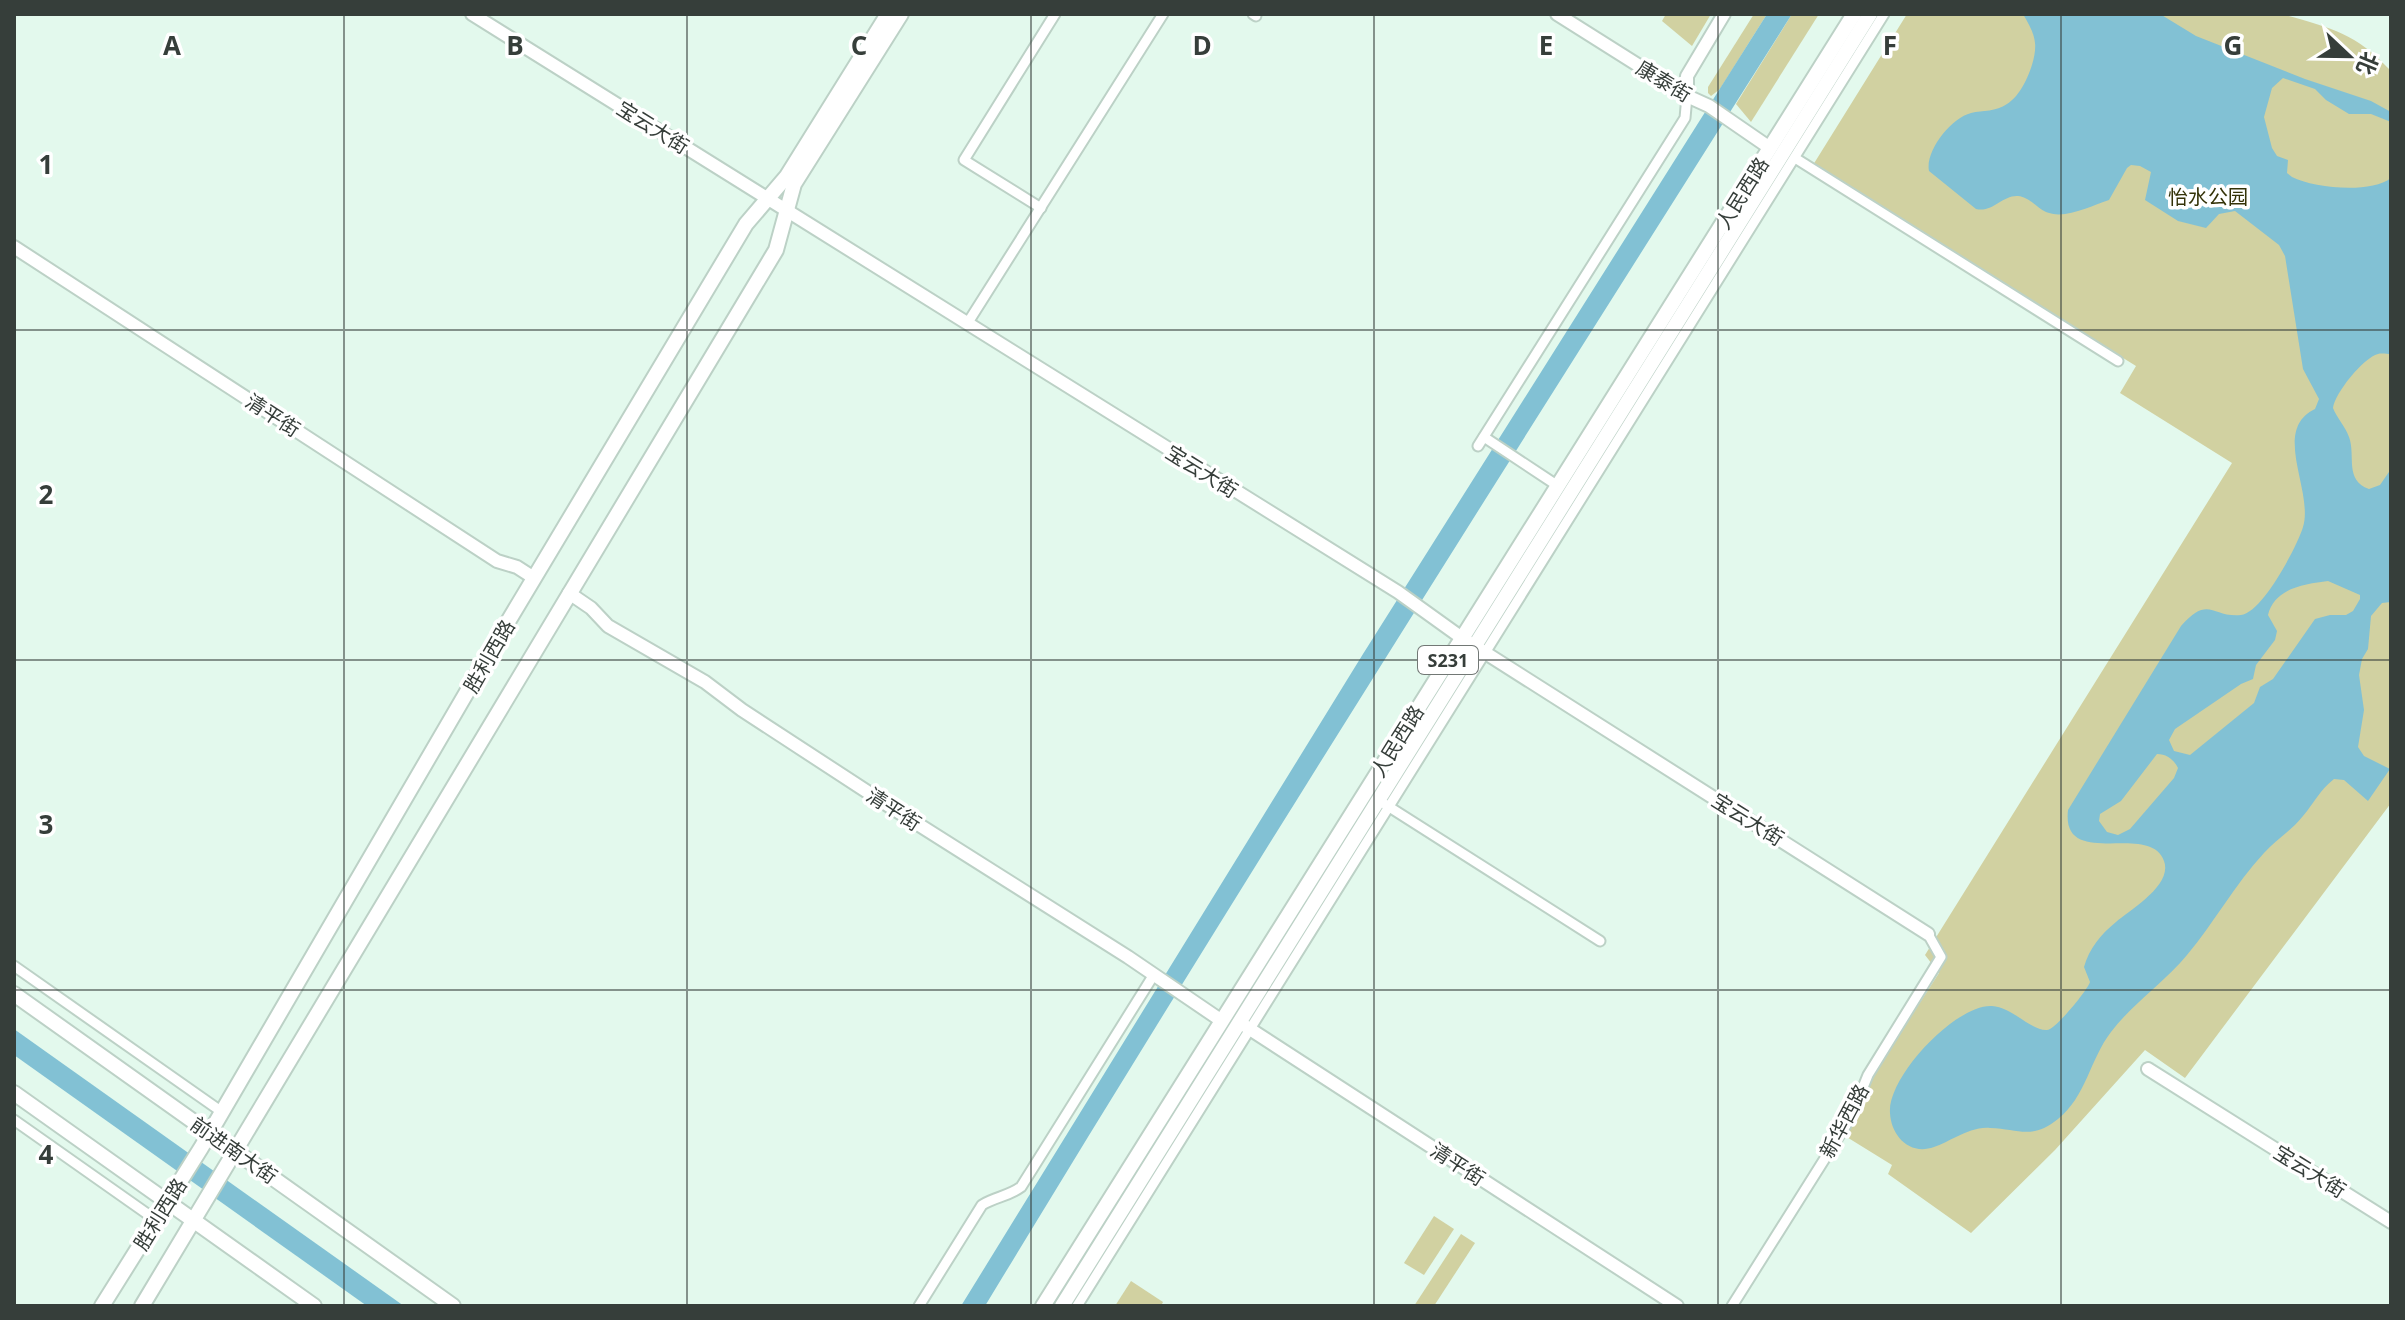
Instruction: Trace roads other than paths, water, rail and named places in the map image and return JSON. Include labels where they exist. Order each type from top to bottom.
[{"type":"main road","name":"胜利西路","points":[[102,1306],[201,1148],[534,578],[746,224],[787,176],[888,14]]},
{"type":"main road","name":"胜利西路","points":[[142,1306],[776,250],[794,184],[901,14]]},
{"type":"main road","name":"人民西路","points":[[1062,1306],[1383,803],[1474,645],[1558,486],[1854,14]]},
{"type":"main road","name":"人民西路","points":[[1043,1306],[1222,1021],[1474,645],[1870,14]]},
{"type":"main road","name":"前进南大街","points":[[14,994],[209,1133],[232,1158],[453,1306]]},
{"type":"main road","points":[[14,1093],[314,1306]]},
{"type":"street","name":"宝云大街","points":[[472,14],[1398,592],[1474,645],[1928,934]]},
{"type":"street","points":[[1041,208],[964,160],[1055,14]]},
{"type":"street","points":[[967,324],[1163,14]]},
{"type":"street","name":"康泰街","points":[[1557,14],[1687,96],[1709,106],[1770,148]]},
{"type":"street","points":[[1558,486],[1484,442],[1685,118],[1687,76],[1724,14]]},
{"type":"street","points":[[1474,645],[1795,158],[1884,14]]},
{"type":"street","points":[[1795,158],[2118,361]]},
{"type":"street","name":"清平街","points":[[14,247],[497,561],[517,567],[534,578]]},
{"type":"street","name":"清平街","points":[[569,593],[591,608],[608,626],[705,682],[742,710],[876,798],[1128,957],[1222,1021]]},
{"type":"street","points":[[1383,803],[1600,941]]},
{"type":"street","name":"新华西路","points":[[1732,1306],[1851,1117],[1868,1075],[1941,957],[1928,934]]},
{"type":"street","points":[[14,966],[222,1112]]},
{"type":"street","points":[[919,1306],[982,1205],[995,1197],[1010,1195],[1021,1187],[1156,978]]},
{"type":"street","points":[[1077,1306],[1244,1025]]},
{"type":"street","name":"清平街","points":[[1244,1025],[1677,1306]]},
{"type":"street","name":"宝云大街","points":[[2148,1069],[2391,1222]]},
{"type":"street","points":[[14,1120],[156,1220]]},
{"type":"water","points":[[1767,14],[1792,14],[1284,820],[985,1306],[961,1306],[1363,654]]},
{"type":"water","points":[[2023,14],[2160,14],[2196,36],[2371,101],[2391,112],[2391,122],[2371,114],[2349,114],[2315,89],[2283,78],[2272,88],[2264,117],[2272,148],[2277,156],[2288,160],[2287,173],[2292,177],[2342,188],[2370,186],[2391,178],[2391,354],[2378,354],[2365,362],[2344,385],[2333,408],[2349,437],[2356,480],[2369,489],[2380,485],[2391,469],[2391,602],[2382,603],[2371,616],[2368,649],[2359,675],[2364,710],[2358,747],[2364,756],[2390,769],[2368,801],[2344,780],[2334,779],[2325,788],[2299,821],[2253,865],[2187,955],[2111,1032],[2082,1089],[2058,1119],[2040,1129],[2025,1132],[1981,1128],[1934,1147],[1917,1149],[1898,1136],[1890,1113],[1892,1098],[1900,1081],[1926,1045],[1960,1017],[1992,1006],[2007,1010],[2041,1029],[2047,1030],[2057,1024],[2088,987],[2090,982],[2084,967],[2096,942],[2149,896],[2162,879],[2164,861],[2156,850],[2142,845],[2092,842],[2078,838],[2070,828],[2068,810],[2190,616],[2205,609],[2241,615],[2259,603],[2278,578],[2303,527],[2305,512],[2295,446],[2296,431],[2302,419],[2315,409],[2319,399],[2303,369],[2285,256],[2279,245],[2235,211],[2219,214],[2206,228],[2178,221],[2145,200],[2151,172],[2140,166],[2127,168],[2109,200],[2061,214],[2046,212],[2018,196],[2007,198],[1987,209],[1976,209],[1929,171],[1935,145],[1955,121],[1971,113],[2003,107],[2023,85],[2031,67],[2035,43]],"holes":[[[2328,581],[2360,595],[2353,611],[2346,615],[2315,619],[2273,679],[2260,687],[2254,703],[2190,755],[2174,751],[2169,740],[2175,729],[2253,679],[2256,665],[2275,640],[2277,631],[2268,615],[2277,599],[2292,589]],[[2157,754],[2167,756],[2176,765],[2178,768],[2174,778],[2130,829],[2118,835],[2107,832],[2099,821],[2100,814],[2121,801]]]},
{"type":"water","points":[[14,1029],[404,1306],[367,1306],[14,1055]]},
{"type":"park label","name":"怡水公园","points":[[2208,196]]}]
